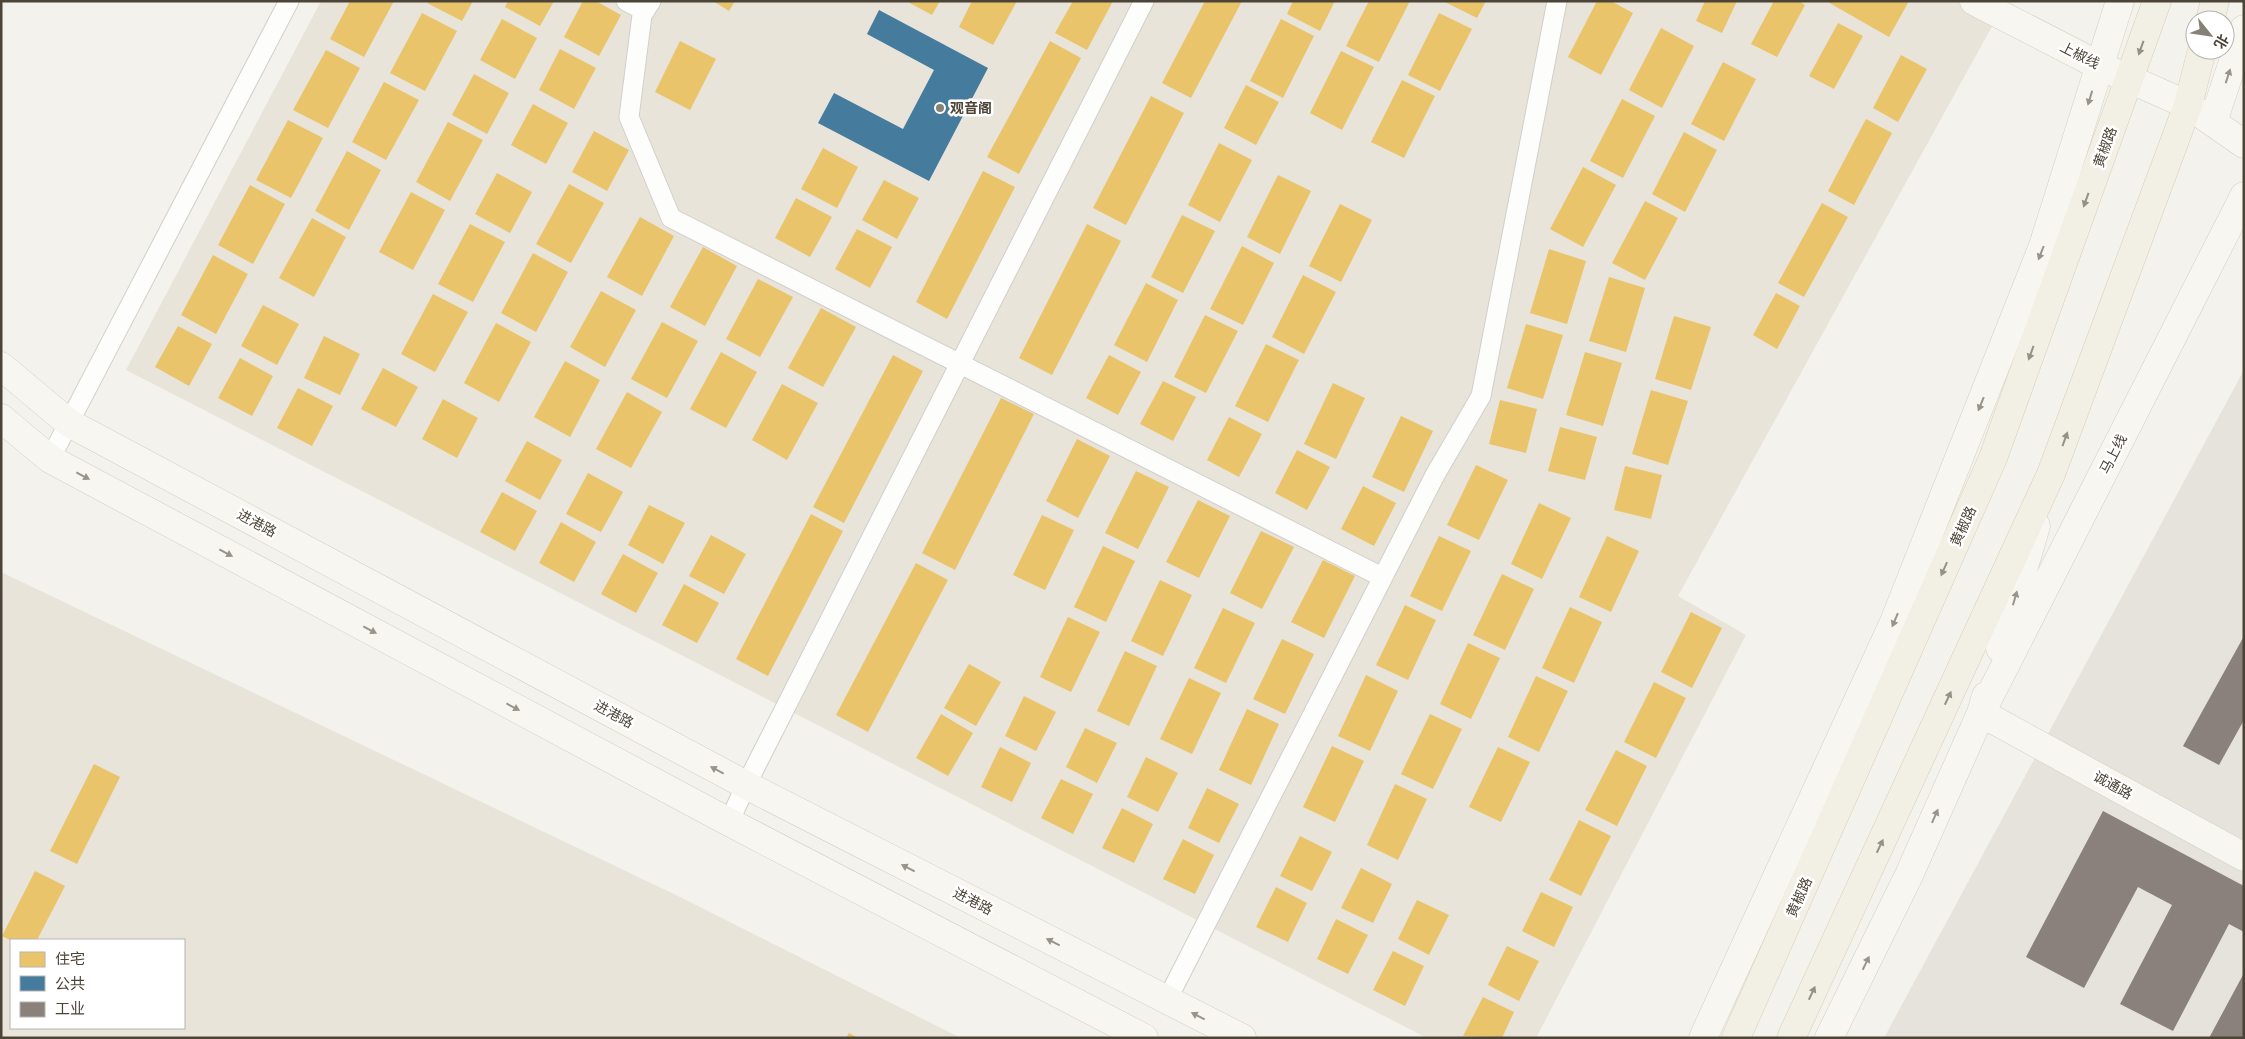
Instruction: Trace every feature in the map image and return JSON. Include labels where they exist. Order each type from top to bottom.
[{"type":"main road","name":"上椒线","points":[[1974,1],[2100,66],[2188,105],[2244,144]]},
{"type":"main road","points":[[1703,1038],[1894,622],[2043,246],[2120,1]]},
{"type":"main road","name":"黄椒路","points":[[1736,1038],[1993,458],[2130,80],[2156,1]]},
{"type":"main road","points":[[2213,122],[2244,29]]},
{"type":"main road","points":[[1829,1038],[1909,875],[1981,713],[2051,474],[2188,105],[2199,60]]},
{"type":"main road","name":"马上线","points":[[1981,713],[2244,196]]},
{"type":"main road","name":"进港路","points":[[1,366],[69,423],[746,785],[1242,1038]]},
{"type":"main road","points":[[1,418],[50,459],[729,822],[1144,1038]]},
{"type":"main road","points":[[1791,1038],[2051,474]]},
{"type":"main road","name":"诚通路","points":[[1981,713],[2244,857]]},
{"type":"street","points":[[50,459],[289,1]]},
{"type":"street","points":[[626,1],[648,6],[642,15],[629,117],[671,218],[1382,578]]},
{"type":"street","points":[[729,822],[746,785],[1144,1]]},
{"type":"street","points":[[1167,1000],[1435,475],[1481,396],[1558,1]]},
{"type":"shaded area","points":[[321,1],[2006,1],[1678,596],[1746,635],[1536,1038],[1427,1038],[126,370]]},
{"type":"shaded area","points":[[2244,370],[2244,1038],[1884,1038]]},
{"type":"shaded area","points":[[1,572],[678,896],[961,1038],[1,1038]]},
{"type":"building: 住宅","points":[[350,1],[394,1],[364,57],[330,39]]},
{"type":"building: 住宅","points":[[428,1],[473,1],[462,21],[427,3]]},
{"type":"building: 住宅","points":[[508,1],[554,1],[540,26],[505,7]]},
{"type":"building: 住宅","points":[[583,1],[596,1],[621,15],[599,56],[564,37]]},
{"type":"building: 住宅","points":[[713,1],[735,1],[729,11]]},
{"type":"building: 住宅","points":[[906,1],[940,1],[932,15]]},
{"type":"building: 住宅","points":[[972,1],[1017,1],[993,45],[959,27]]},
{"type":"building: 住宅","points":[[1073,1],[1113,1],[1087,50],[1055,33]]},
{"type":"building: 住宅","points":[[1205,1],[1242,1],[1191,98],[1162,83]]},
{"type":"building: 住宅","points":[[1293,1],[1335,1],[1320,31],[1287,14]]},
{"type":"building: 住宅","points":[[1369,1],[1410,1],[1379,62],[1346,46]]},
{"type":"building: 住宅","points":[[1443,1],[1486,1],[1477,18]]},
{"type":"building: 住宅","points":[[1597,1],[1611,1],[1633,13],[1601,75],[1568,57]]},
{"type":"building: 住宅","points":[[1705,1],[1737,1],[1722,33],[1696,21]]},
{"type":"building: 住宅","points":[[1774,1],[1799,1],[1805,5],[1777,57],[1751,44]]},
{"type":"building: 住宅","points":[[1826,1],[1909,1],[1889,37]]},
{"type":"building: 住宅","points":[[422,13],[457,31],[425,91],[390,73]]},
{"type":"building: 住宅","points":[[1439,13],[1472,29],[1440,91],[1408,75]]},
{"type":"building: 住宅","points":[[502,19],[537,38],[515,79],[480,60]]},
{"type":"building: 住宅","points":[[1281,19],[1314,36],[1283,98],[1250,81]]},
{"type":"building: 住宅","points":[[1838,23],[1863,36],[1834,89],[1809,76]]},
{"type":"building: 住宅","points":[[1661,28],[1694,46],[1662,108],[1629,90]]},
{"type":"building: 住宅","points":[[680,41],[716,59],[690,110],[655,92]]},
{"type":"building: 住宅","points":[[1050,41],[1081,58],[1019,174],[987,157]]},
{"type":"building: 住宅","points":[[560,49],[596,68],[574,109],[539,90]]},
{"type":"building: 住宅","points":[[326,50],[360,68],[328,128],[293,110]]},
{"type":"building: 住宅","points":[[1341,51],[1374,67],[1342,130],[1310,113]]},
{"type":"building: 住宅","points":[[1901,55],[1927,69],[1898,122],[1873,108]]},
{"type":"building: 住宅","points":[[1723,62],[1756,79],[1724,141],[1691,124]]},
{"type":"building: 住宅","points":[[474,74],[509,93],[487,134],[452,115]]},
{"type":"building: 住宅","points":[[1402,80],[1435,96],[1404,158],[1371,142]]},
{"type":"building: 住宅","points":[[384,82],[419,100],[386,160],[352,142]]},
{"type":"building: 住宅","points":[[1246,85],[1279,102],[1256,145],[1224,128]]},
{"type":"building: 住宅","points":[[1151,96],[1184,113],[1126,225],[1093,208]]},
{"type":"building: 住宅","points":[[1622,99],[1655,116],[1623,178],[1590,161]]},
{"type":"building: 住宅","points":[[533,104],[568,123],[546,164],[511,145]]},
{"type":"building: 住宅","points":[[1866,119],[1892,133],[1854,205],[1828,191]]},
{"type":"building: 住宅","points":[[288,120],[323,138],[291,198],[256,180]]},
{"type":"building: 住宅","points":[[448,122],[483,140],[450,201],[416,182]]},
{"type":"building: 住宅","points":[[594,131],[629,150],[607,191],[572,172]]},
{"type":"building: 住宅","points":[[1684,132],[1717,150],[1685,212],[1652,194]]},
{"type":"building: 住宅","points":[[1219,143],[1252,160],[1220,222],[1188,205]]},
{"type":"building: 住宅","points":[[823,148],[858,167],[837,208],[801,189]]},
{"type":"building: 住宅","points":[[347,151],[381,170],[349,230],[315,211]]},
{"type":"building: 住宅","points":[[1583,167],[1616,185],[1583,247],[1550,229]]},
{"type":"building: 住宅","points":[[983,171],[1015,187],[947,319],[916,302]]},
{"type":"building: 住宅","points":[[497,173],[532,192],[510,233],[475,214]]},
{"type":"building: 住宅","points":[[1278,175],[1311,191],[1280,254],[1247,237]]},
{"type":"building: 住宅","points":[[884,180],[919,198],[897,239],[862,220]]},
{"type":"building: 住宅","points":[[569,184],[604,203],[571,263],[536,244]]},
{"type":"building: 住宅","points":[[250,185],[285,204],[253,264],[218,245]]},
{"type":"building: 住宅","points":[[411,192],[445,210],[413,270],[379,252]]},
{"type":"building: 住宅","points":[[796,198],[832,217],[810,257],[775,238]]},
{"type":"building: 住宅","points":[[1645,201],[1678,218],[1645,280],[1612,263]]},
{"type":"building: 住宅","points":[[1822,203],[1848,217],[1804,297],[1778,283]]},
{"type":"building: 住宅","points":[[1340,204],[1372,220],[1341,282],[1309,266]]},
{"type":"building: 住宅","points":[[1182,215],[1215,231],[1183,293],[1151,277]]},
{"type":"building: 住宅","points":[[640,217],[674,236],[642,296],[607,277]]},
{"type":"building: 住宅","points":[[312,218],[346,237],[314,297],[279,278]]},
{"type":"building: 住宅","points":[[470,224],[505,242],[473,302],[438,284]]},
{"type":"building: 住宅","points":[[1087,224],[1121,241],[1052,375],[1019,358]]},
{"type":"building: 住宅","points":[[857,229],[892,247],[870,288],[835,269]]},
{"type":"building: 住宅","points":[[1242,246],[1274,263],[1243,325],[1210,309]]},
{"type":"building: 住宅","points":[[703,247],[737,266],[705,326],[670,307]]},
{"type":"building: 住宅","points":[[1549,249],[1586,261],[1567,324],[1530,313]]},
{"type":"building: 住宅","points":[[533,253],[568,272],[536,332],[501,313]]},
{"type":"building: 住宅","points":[[213,255],[248,274],[216,334],[181,315]]},
{"type":"building: 住宅","points":[[1303,275],[1336,292],[1304,354],[1272,337]]},
{"type":"building: 住宅","points":[[1609,277],[1645,288],[1626,352],[1589,341]]},
{"type":"building: 住宅","points":[[758,279],[793,297],[760,357],[726,339]]},
{"type":"building: 住宅","points":[[1146,283],[1178,300],[1147,362],[1114,345]]},
{"type":"building: 住宅","points":[[601,291],[636,310],[605,367],[570,347]]},
{"type":"building: 住宅","points":[[1776,293],[1800,306],[1777,349],[1753,335]]},
{"type":"building: 住宅","points":[[433,294],[468,312],[435,372],[401,354]]},
{"type":"building: 住宅","points":[[263,305],[299,324],[277,365],[241,346]]},
{"type":"building: 住宅","points":[[821,308],[856,327],[823,387],[788,368]]},
{"type":"building: 住宅","points":[[1205,315],[1238,331],[1206,393],[1174,377]]},
{"type":"building: 住宅","points":[[1674,316],[1711,327],[1691,390],[1655,379]]},
{"type":"building: 住宅","points":[[662,322],[698,341],[667,398],[631,379]]},
{"type":"building: 住宅","points":[[496,323],[531,342],[499,402],[464,383]]},
{"type":"building: 住宅","points":[[1526,324],[1563,335],[1543,399],[1507,388]]},
{"type":"building: 住宅","points":[[178,326],[212,344],[189,386],[155,367]]},
{"type":"building: 住宅","points":[[324,336],[360,354],[340,395],[304,378]]},
{"type":"building: 住宅","points":[[1266,344],[1299,360],[1268,422],[1235,406]]},
{"type":"building: 住宅","points":[[721,352],[757,372],[726,428],[690,409]]},
{"type":"building: 住宅","points":[[1585,352],[1622,363],[1603,426],[1566,415]]},
{"type":"building: 住宅","points":[[893,355],[923,371],[844,523],[813,507]]},
{"type":"building: 住宅","points":[[1109,355],[1141,372],[1118,415],[1086,398]]},
{"type":"building: 住宅","points":[[240,358],[273,376],[252,416],[218,398]]},
{"type":"building: 住宅","points":[[565,361],[600,380],[570,437],[534,417]]},
{"type":"building: 住宅","points":[[383,368],[418,387],[396,427],[361,409]]},
{"type":"building: 住宅","points":[[1163,381],[1196,397],[1173,441],[1140,424]]},
{"type":"building: 住宅","points":[[1333,383],[1365,398],[1336,459],[1304,444]]},
{"type":"building: 住宅","points":[[782,384],[818,403],[787,460],[752,440]]},
{"type":"building: 住宅","points":[[298,388],[333,406],[312,446],[277,428]]},
{"type":"building: 住宅","points":[[1651,390],[1688,401],[1668,465],[1632,454]]},
{"type":"building: 住宅","points":[[627,392],[662,412],[631,468],[596,449]]},
{"type":"building: 住宅","points":[[1001,398],[1034,414],[955,570],[922,553]]},
{"type":"building: 住宅","points":[[443,399],[478,418],[457,458],[422,439]]},
{"type":"building: 住宅","points":[[1500,400],[1537,409],[1526,453],[1489,444]]},
{"type":"building: 住宅","points":[[1401,416],[1433,431],[1404,492],[1372,477]]},
{"type":"building: 住宅","points":[[1229,417],[1262,434],[1239,477],[1207,460]]},
{"type":"building: 住宅","points":[[1560,427],[1597,437],[1585,480],[1548,471]]},
{"type":"building: 住宅","points":[[1077,439],[1110,456],[1078,518],[1046,501]]},
{"type":"building: 住宅","points":[[527,441],[562,460],[540,500],[505,481]]},
{"type":"building: 住宅","points":[[1297,450],[1330,467],[1307,510],[1275,493]]},
{"type":"building: 住宅","points":[[1476,465],[1508,480],[1479,540],[1447,525]]},
{"type":"building: 住宅","points":[[1625,466],[1662,475],[1651,519],[1614,510]]},
{"type":"building: 住宅","points":[[1136,471],[1169,487],[1138,549],[1105,533]]},
{"type":"building: 住宅","points":[[588,473],[623,492],[601,532],[566,514]]},
{"type":"building: 住宅","points":[[1363,486],[1396,503],[1374,546],[1341,529]]},
{"type":"building: 住宅","points":[[502,492],[537,511],[515,551],[480,532]]},
{"type":"building: 住宅","points":[[1198,500],[1230,516],[1199,578],[1166,562]]},
{"type":"building: 住宅","points":[[1539,503],[1571,518],[1542,579],[1511,564]]},
{"type":"building: 住宅","points":[[649,505],[685,523],[663,564],[628,545]]},
{"type":"building: 住宅","points":[[811,514],[843,531],[768,676],[736,659]]},
{"type":"building: 住宅","points":[[1042,515],[1074,530],[1045,590],[1013,575]]},
{"type":"building: 住宅","points":[[561,522],[596,542],[574,582],[539,563]]},
{"type":"building: 住宅","points":[[1261,531],[1294,547],[1262,609],[1230,593]]},
{"type":"building: 住宅","points":[[711,535],[746,554],[724,594],[689,576]]},
{"type":"building: 住宅","points":[[1439,536],[1471,551],[1442,611],[1410,596]]},
{"type":"building: 住宅","points":[[1607,536],[1639,551],[1611,612],[1579,597]]},
{"type":"building: 住宅","points":[[1103,546],[1135,561],[1106,622],[1074,607]]},
{"type":"building: 住宅","points":[[623,554],[658,573],[636,613],[601,594]]},
{"type":"building: 住宅","points":[[1323,560],[1355,576],[1324,638],[1291,622]]},
{"type":"building: 住宅","points":[[916,563],[948,580],[868,732],[836,715]]},
{"type":"building: 住宅","points":[[1502,574],[1534,589],[1505,650],[1473,635]]},
{"type":"building: 住宅","points":[[1160,580],[1192,595],[1163,656],[1131,641]]},
{"type":"building: 住宅","points":[[684,584],[719,603],[697,643],[662,625]]},
{"type":"building: 住宅","points":[[1405,605],[1436,620],[1408,680],[1376,665]]},
{"type":"building: 住宅","points":[[1570,607],[1602,622],[1574,683],[1542,668]]},
{"type":"building: 住宅","points":[[1223,608],[1255,623],[1226,683],[1194,668]]},
{"type":"building: 住宅","points":[[1691,612],[1722,628],[1692,688],[1661,672]]},
{"type":"building: 住宅","points":[[1068,617],[1100,632],[1071,692],[1040,677]]},
{"type":"building: 住宅","points":[[1282,639],[1314,654],[1285,714],[1253,699]]},
{"type":"building: 住宅","points":[[1468,643],[1500,658],[1471,719],[1440,704]]},
{"type":"building: 住宅","points":[[1125,651],[1157,666],[1129,726],[1097,711]]},
{"type":"building: 住宅","points":[[969,664],[1001,682],[976,726],[944,708]]},
{"type":"building: 住宅","points":[[1366,675],[1398,691],[1370,751],[1338,736]]},
{"type":"building: 住宅","points":[[1536,676],[1568,691],[1539,752],[1508,737]]},
{"type":"building: 住宅","points":[[1189,678],[1221,693],[1192,754],[1160,739]]},
{"type":"building: 住宅","points":[[1654,682],[1686,698],[1656,758],[1624,742]]},
{"type":"building: 住宅","points":[[1024,696],[1056,712],[1036,751],[1005,736]]},
{"type":"building: 住宅","points":[[1247,709],[1279,724],[1251,785],[1219,770]]},
{"type":"building: 住宅","points":[[941,714],[973,733],[948,776],[916,758]]},
{"type":"building: 住宅","points":[[1430,714],[1462,729],[1433,789],[1401,774]]},
{"type":"building: 住宅","points":[[1085,728],[1117,743],[1097,783],[1066,767]]},
{"type":"building: 住宅","points":[[1332,746],[1364,761],[1335,822],[1303,807]]},
{"type":"building: 住宅","points":[[1000,747],[1031,763],[1012,802],[981,787]]},
{"type":"building: 住宅","points":[[1498,747],[1530,762],[1501,822],[1469,807]]},
{"type":"building: 住宅","points":[[1616,750],[1647,766],[1617,826],[1585,810]]},
{"type":"building: 住宅","points":[[1146,757],[1178,773],[1158,812],[1127,797]]},
{"type":"building: 住宅","points":[[94,764],[120,777],[77,864],[50,851]]},
{"type":"building: 住宅","points":[[1061,779],[1093,794],[1073,834],[1041,818]]},
{"type":"building: 住宅","points":[[1395,784],[1427,799],[1398,860],[1367,845]]},
{"type":"building: 住宅","points":[[1207,788],[1239,804],[1219,843],[1188,828]]},
{"type":"building: 住宅","points":[[1122,808],[1153,824],[1134,863],[1102,848]]},
{"type":"building: 住宅","points":[[1579,820],[1611,836],[1581,896],[1549,880]]},
{"type":"building: 住宅","points":[[1300,836],[1332,852],[1312,891],[1280,876]]},
{"type":"building: 住宅","points":[[1183,839],[1214,855],[1195,894],[1163,879]]},
{"type":"building: 住宅","points":[[1361,868],[1392,884],[1373,923],[1341,908]]},
{"type":"building: 住宅","points":[[35,871],[65,886],[38,939],[10,940],[2,936]]},
{"type":"building: 住宅","points":[[1276,887],[1307,903],[1288,942],[1256,927]]},
{"type":"building: 住宅","points":[[1541,892],[1573,907],[1554,947],[1522,931]]},
{"type":"building: 住宅","points":[[1417,900],[1449,915],[1429,955],[1398,939]]},
{"type":"building: 住宅","points":[[1336,919],[1368,935],[1348,974],[1317,959]]},
{"type":"building: 住宅","points":[[1507,946],[1539,961],[1519,1001],[1488,985]]},
{"type":"building: 住宅","points":[[1393,951],[1424,966],[1405,1006],[1373,990]]},
{"type":"building: 住宅","points":[[1483,997],[1514,1012],[1502,1038],[1463,1036]]},
{"type":"building: 住宅","points":[[849,1033],[858,1038],[846,1038]]},
{"type":"building: 公共","name":"观音阁","points":[[879,10],[988,68],[929,181],[818,123],[834,93],[903,129],[934,70],[867,34]]},
{"type":"building: 工业","points":[[2244,636],[2244,720],[2219,765],[2183,746]]},
{"type":"building: 工业","points":[[2103,811],[2244,886],[2244,932],[2229,924],[2173,1031],[2120,1004],[2172,905],[2138,887],[2084,988],[2026,957]]},
{"type":"building: 工业","points":[[2244,973],[2244,1038],[2209,1038]]},
{"type":"place","name":"观音阁","points":[[940,108]]}]
